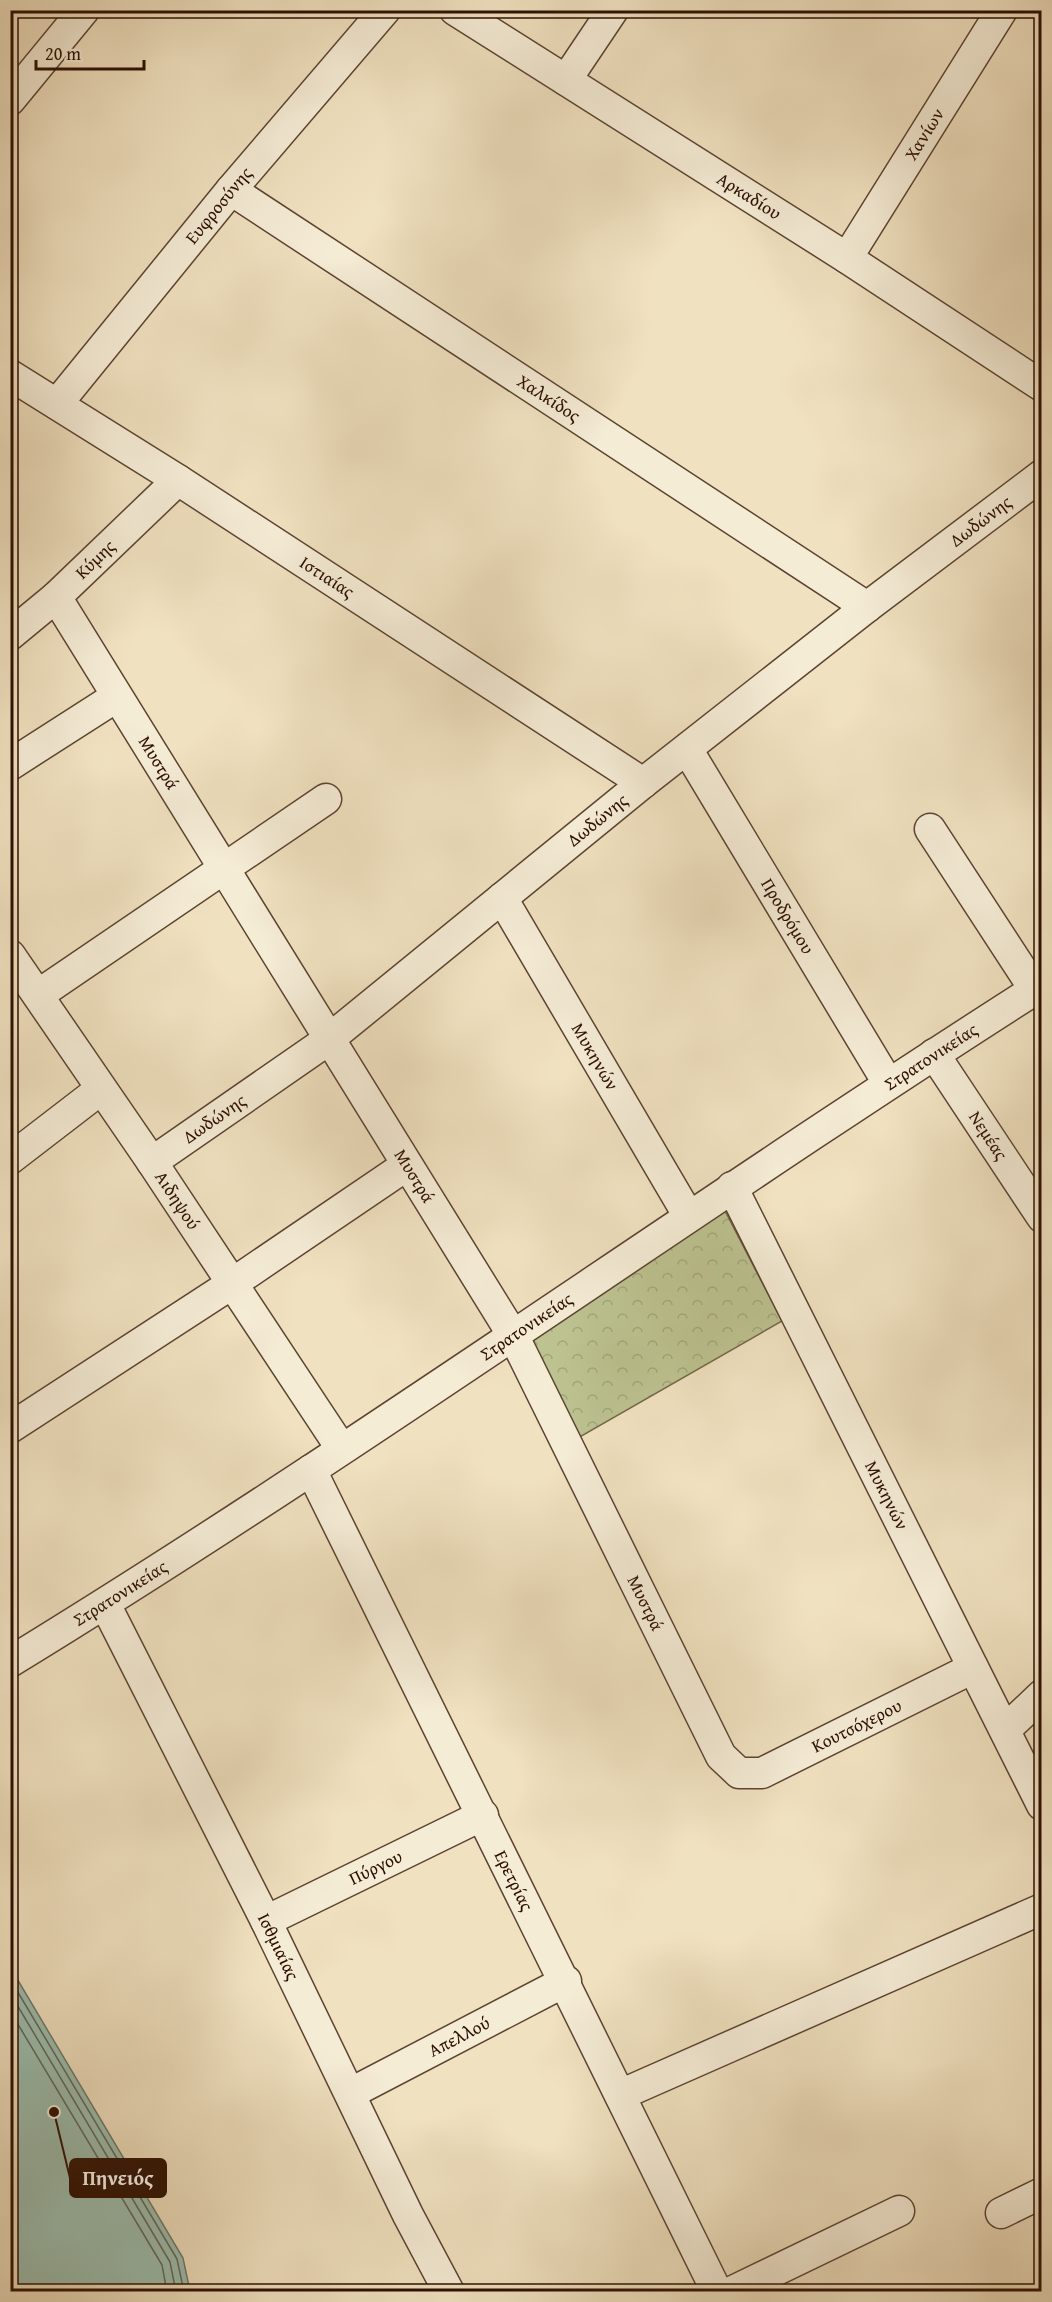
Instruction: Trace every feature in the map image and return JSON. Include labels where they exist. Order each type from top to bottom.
[{"type":"street","points":[[10,100],[84,10]]},
{"type":"street","name":"Ευφροσύνης","points":[[57,405],[231,190],[386,10]]},
{"type":"street","name":"Αρκαδίου","points":[[455,10],[847,258],[1041,386]]},
{"type":"street","points":[[566,80],[613,10]]},
{"type":"street","name":"Χανίων","points":[[847,258],[1001,11]]},
{"type":"street","name":"Χαλκίδος","points":[[231,190],[867,606]]},
{"type":"street","name":"Ιστιαίας","points":[[10,375],[178,480],[643,783]]},
{"type":"street","name":"Δωδώνης","points":[[152,1162],[328,1040],[643,783],[867,606],[1041,475]]},
{"type":"street","name":"Κύμης","points":[[10,635],[56,597],[178,480]]},
{"type":"street","name":"Μυστρά","points":[[56,597],[328,1040],[514,1337],[721,1756],[739,1773]]},
{"type":"street","points":[[10,765],[116,697]]},
{"type":"street","name":"Προδρόμου","points":[[687,749],[888,1083]]},
{"type":"street","points":[[38,995],[326,799]]},
{"type":"street","points":[[930,829],[1038,988]]},
{"type":"street","name":"Μυκηνών","points":[[501,898],[688,1215]]},
{"type":"street","name":"Αιδηψού","points":[[10,955],[152,1162],[341,1448]]},
{"type":"street","name":"Στρατονικείας","points":[[10,1662],[105,1604],[514,1337],[688,1215],[888,1083],[1038,988]]},
{"type":"street","name":"Νεμέας","points":[[934,1054],[1041,1217]]},
{"type":"street","points":[[10,1159],[101,1089]]},
{"type":"street","points":[[10,1428],[233,1283],[407,1165]]},
{"type":"street","name":"Μυκηνών","points":[[732,1187],[1041,1805]]},
{"type":"street","name":"Ερετρίας","points":[[311,1470],[566,1981],[717,2292]]},
{"type":"street","name":"Ισθμιαίας","points":[[105,1604],[266,1921],[351,2092],[408,2215],[449,2292]]},
{"type":"street","name":"Κουτσόχερου","points":[[739,1773],[762,1773],[973,1668]]},
{"type":"street","points":[[1005,1730],[1041,1695]]},
{"type":"street","name":"Πύργου","points":[[266,1921],[483,1815]]},
{"type":"street","points":[[620,2095],[1041,1909]]},
{"type":"street","name":"Απελλού","points":[[351,2092],[566,1981]]},
{"type":"street","points":[[1001,2212],[1041,2193]]},
{"type":"street","points":[[731,2292],[899,2211]]},
{"type":"green space","points":[[724,1209],[782,1321],[578,1438],[529,1342]]},
{"type":"water","points":[[10,1967],[183,2258],[190,2291],[11,2291]]},
{"type":"place","name":"Πηνειός","points":[[54,2112]]}]
